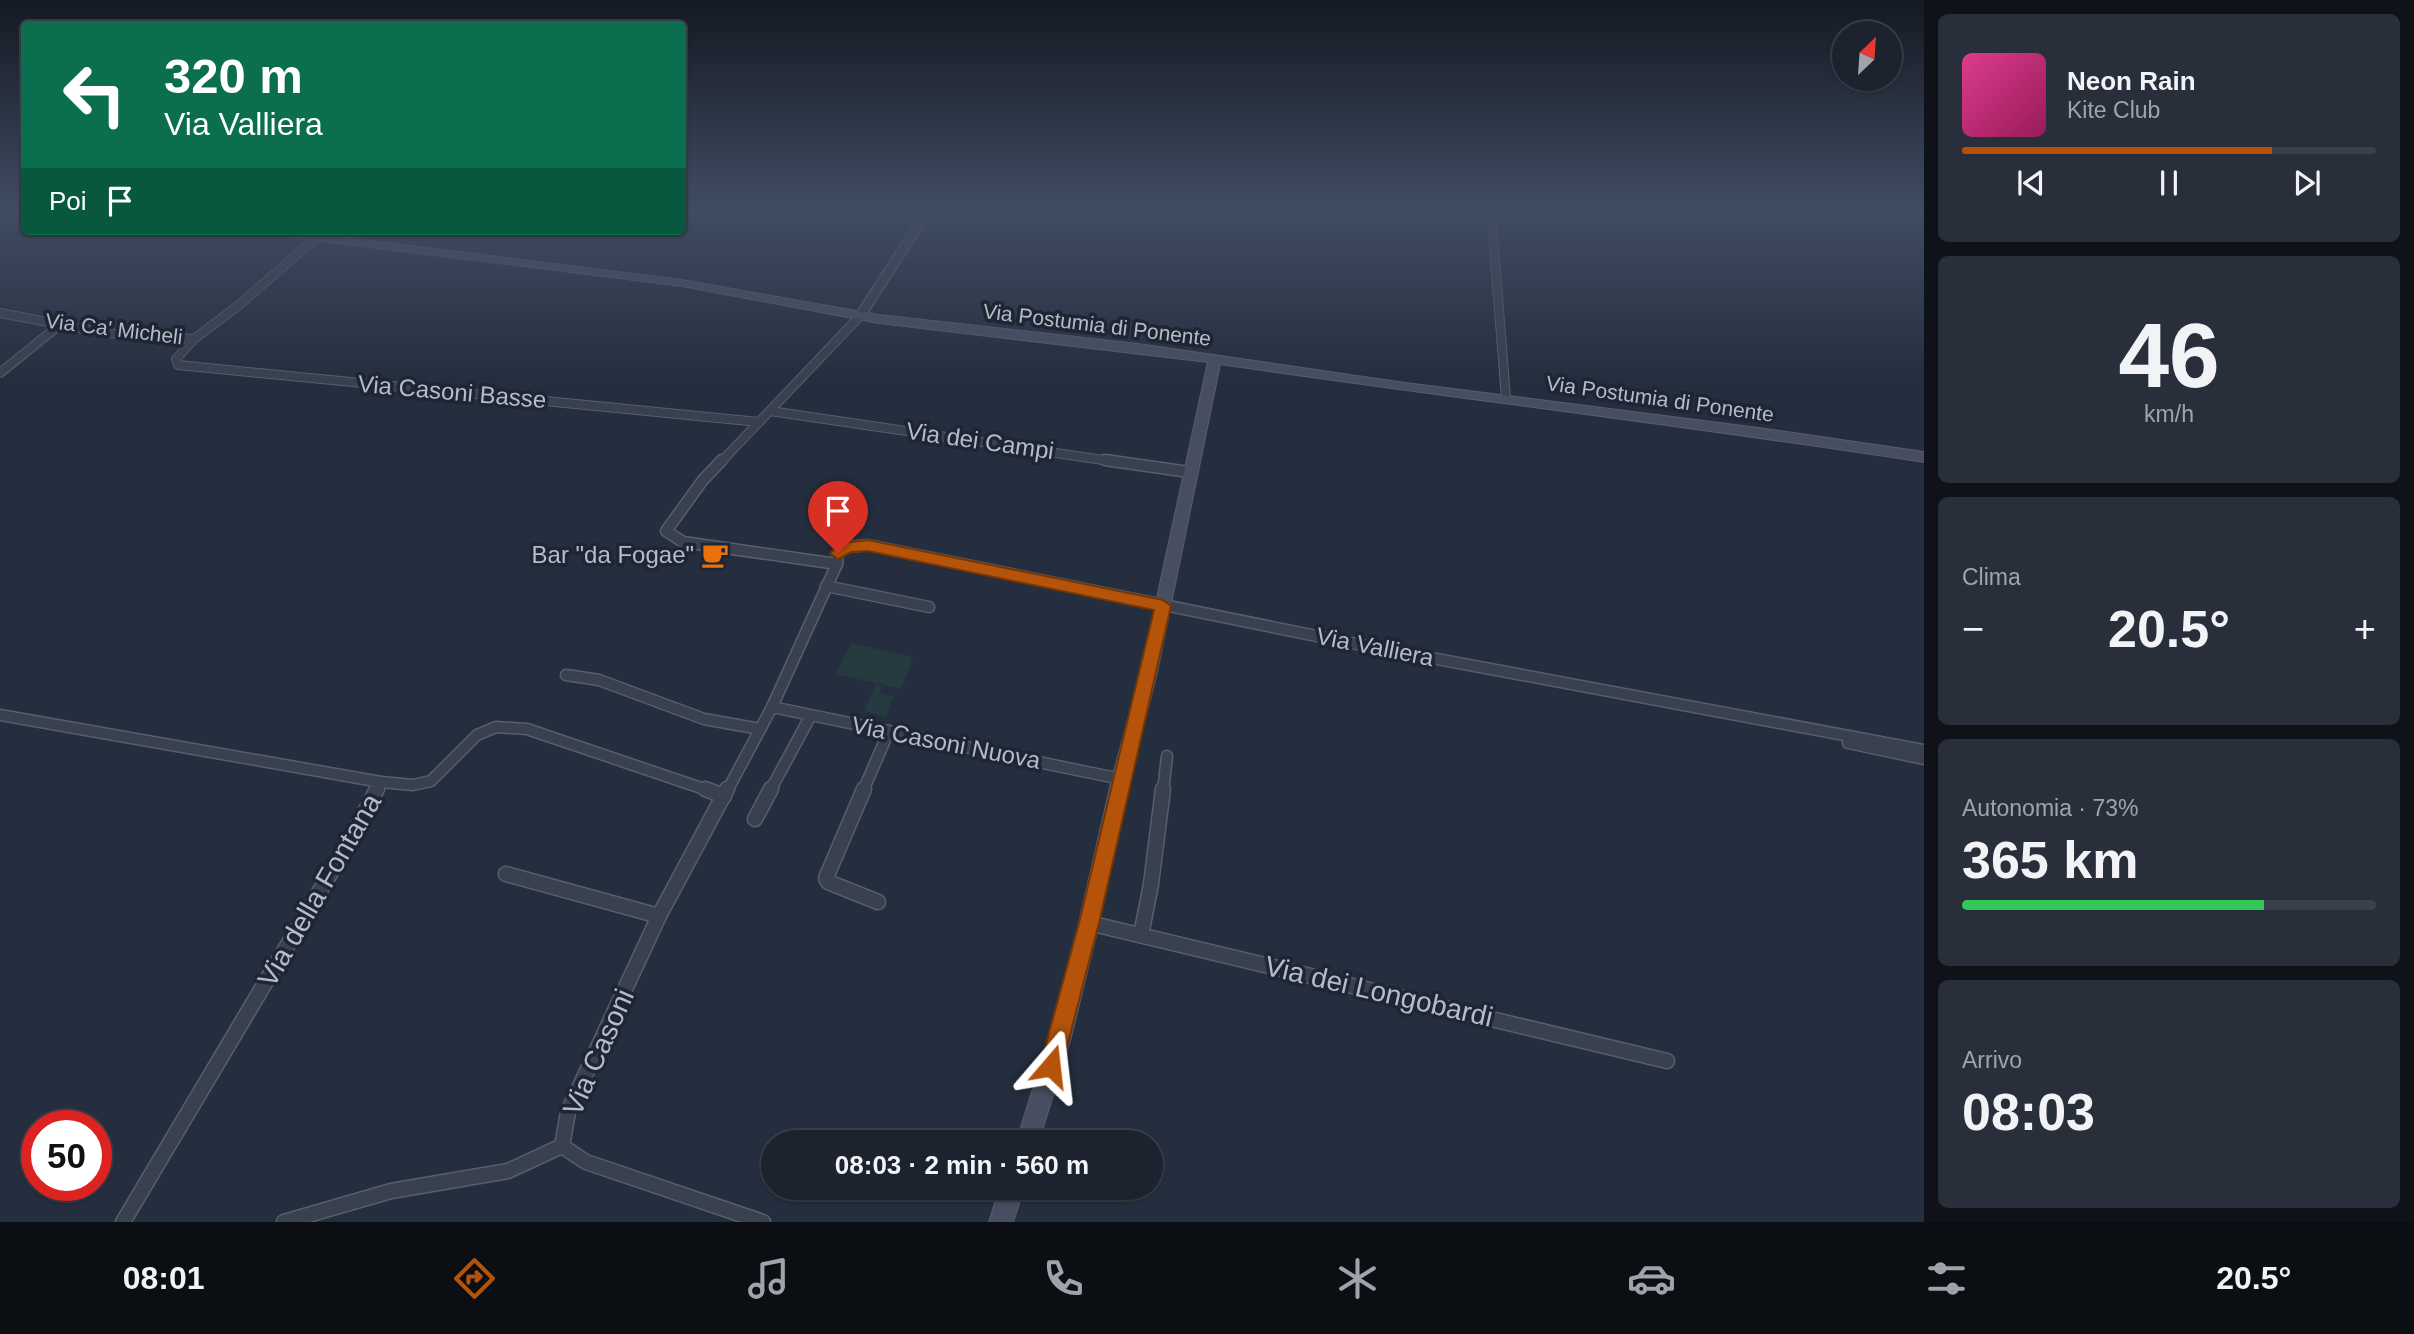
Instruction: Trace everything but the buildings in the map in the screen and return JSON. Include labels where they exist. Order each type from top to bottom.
[{"type":"main road","name":"Via Postumia di Ponente","points":[[547,266],[682,283],[860,316],[1138,348],[1924,457]]},
{"type":"main road","points":[[1031,1130],[1059,1041],[1149,672],[1214,360]]},
{"type":"main road","points":[[1001,1222],[1008,1200]]},
{"type":"street","name":"Via Ca' Micheli","points":[[0,313],[105,332],[194,339],[283,266]]},
{"type":"street","points":[[836,564],[683,542],[666,531],[703,480],[860,316],[892,266]]},
{"type":"street","points":[[1496,266],[1506,398]]},
{"type":"street","points":[[0,373],[62,323]]},
{"type":"street","name":"Via Casoni Basse","points":[[194,339],[176,359],[178,365],[759,422]]},
{"type":"street","name":"Via dei Campi","points":[[770,411],[1189,472]]},
{"type":"street","name":"Via Valliera","points":[[836,564],[838,553],[847,547],[868,545],[1162,609],[1924,759]]},
{"type":"street","name":"Via Casoni","points":[[764,1222],[586,1162],[562,1146],[568,1112],[659,916],[772,707],[807,634],[836,564]]},
{"type":"street","points":[[826,586],[929,607]]},
{"type":"street","name":"Via Valliera","points":[[1348,645],[1924,750]]},
{"type":"street","points":[[566,675],[599,680],[704,719],[760,729]]},
{"type":"street","name":"Via Casoni Nuova","points":[[772,707],[810,717],[1121,779]]},
{"type":"street","name":"Via della Fontana","points":[[0,715],[382,782],[123,1222]]},
{"type":"street","points":[[755,819],[810,717]]},
{"type":"street","points":[[382,782],[413,785],[431,781],[477,735],[496,727],[527,729],[724,796]]},
{"type":"street","points":[[878,902],[828,882],[826,878],[890,731]]},
{"type":"street","points":[[1141,935],[1151,884],[1167,756]]},
{"type":"street","points":[[506,874],[659,916]]},
{"type":"street","name":"Via dei Longobardi","points":[[1089,923],[1667,1061]]},
{"type":"street","points":[[284,1222],[391,1191],[508,1171],[562,1146]]},
{"type":"green space","points":[[851,643],[913,657],[901,689],[836,674]]},
{"type":"green space","points":[[876,684],[882,686],[879,693],[893,696],[886,717],[864,711]]},
{"type":"place","name":"Bar \"da Fogae\"","points":[[715,555]]},
{"type":"route","points":[[838,553],[847,547],[868,545],[1163,606],[1089,923],[1051,1066]]}]
